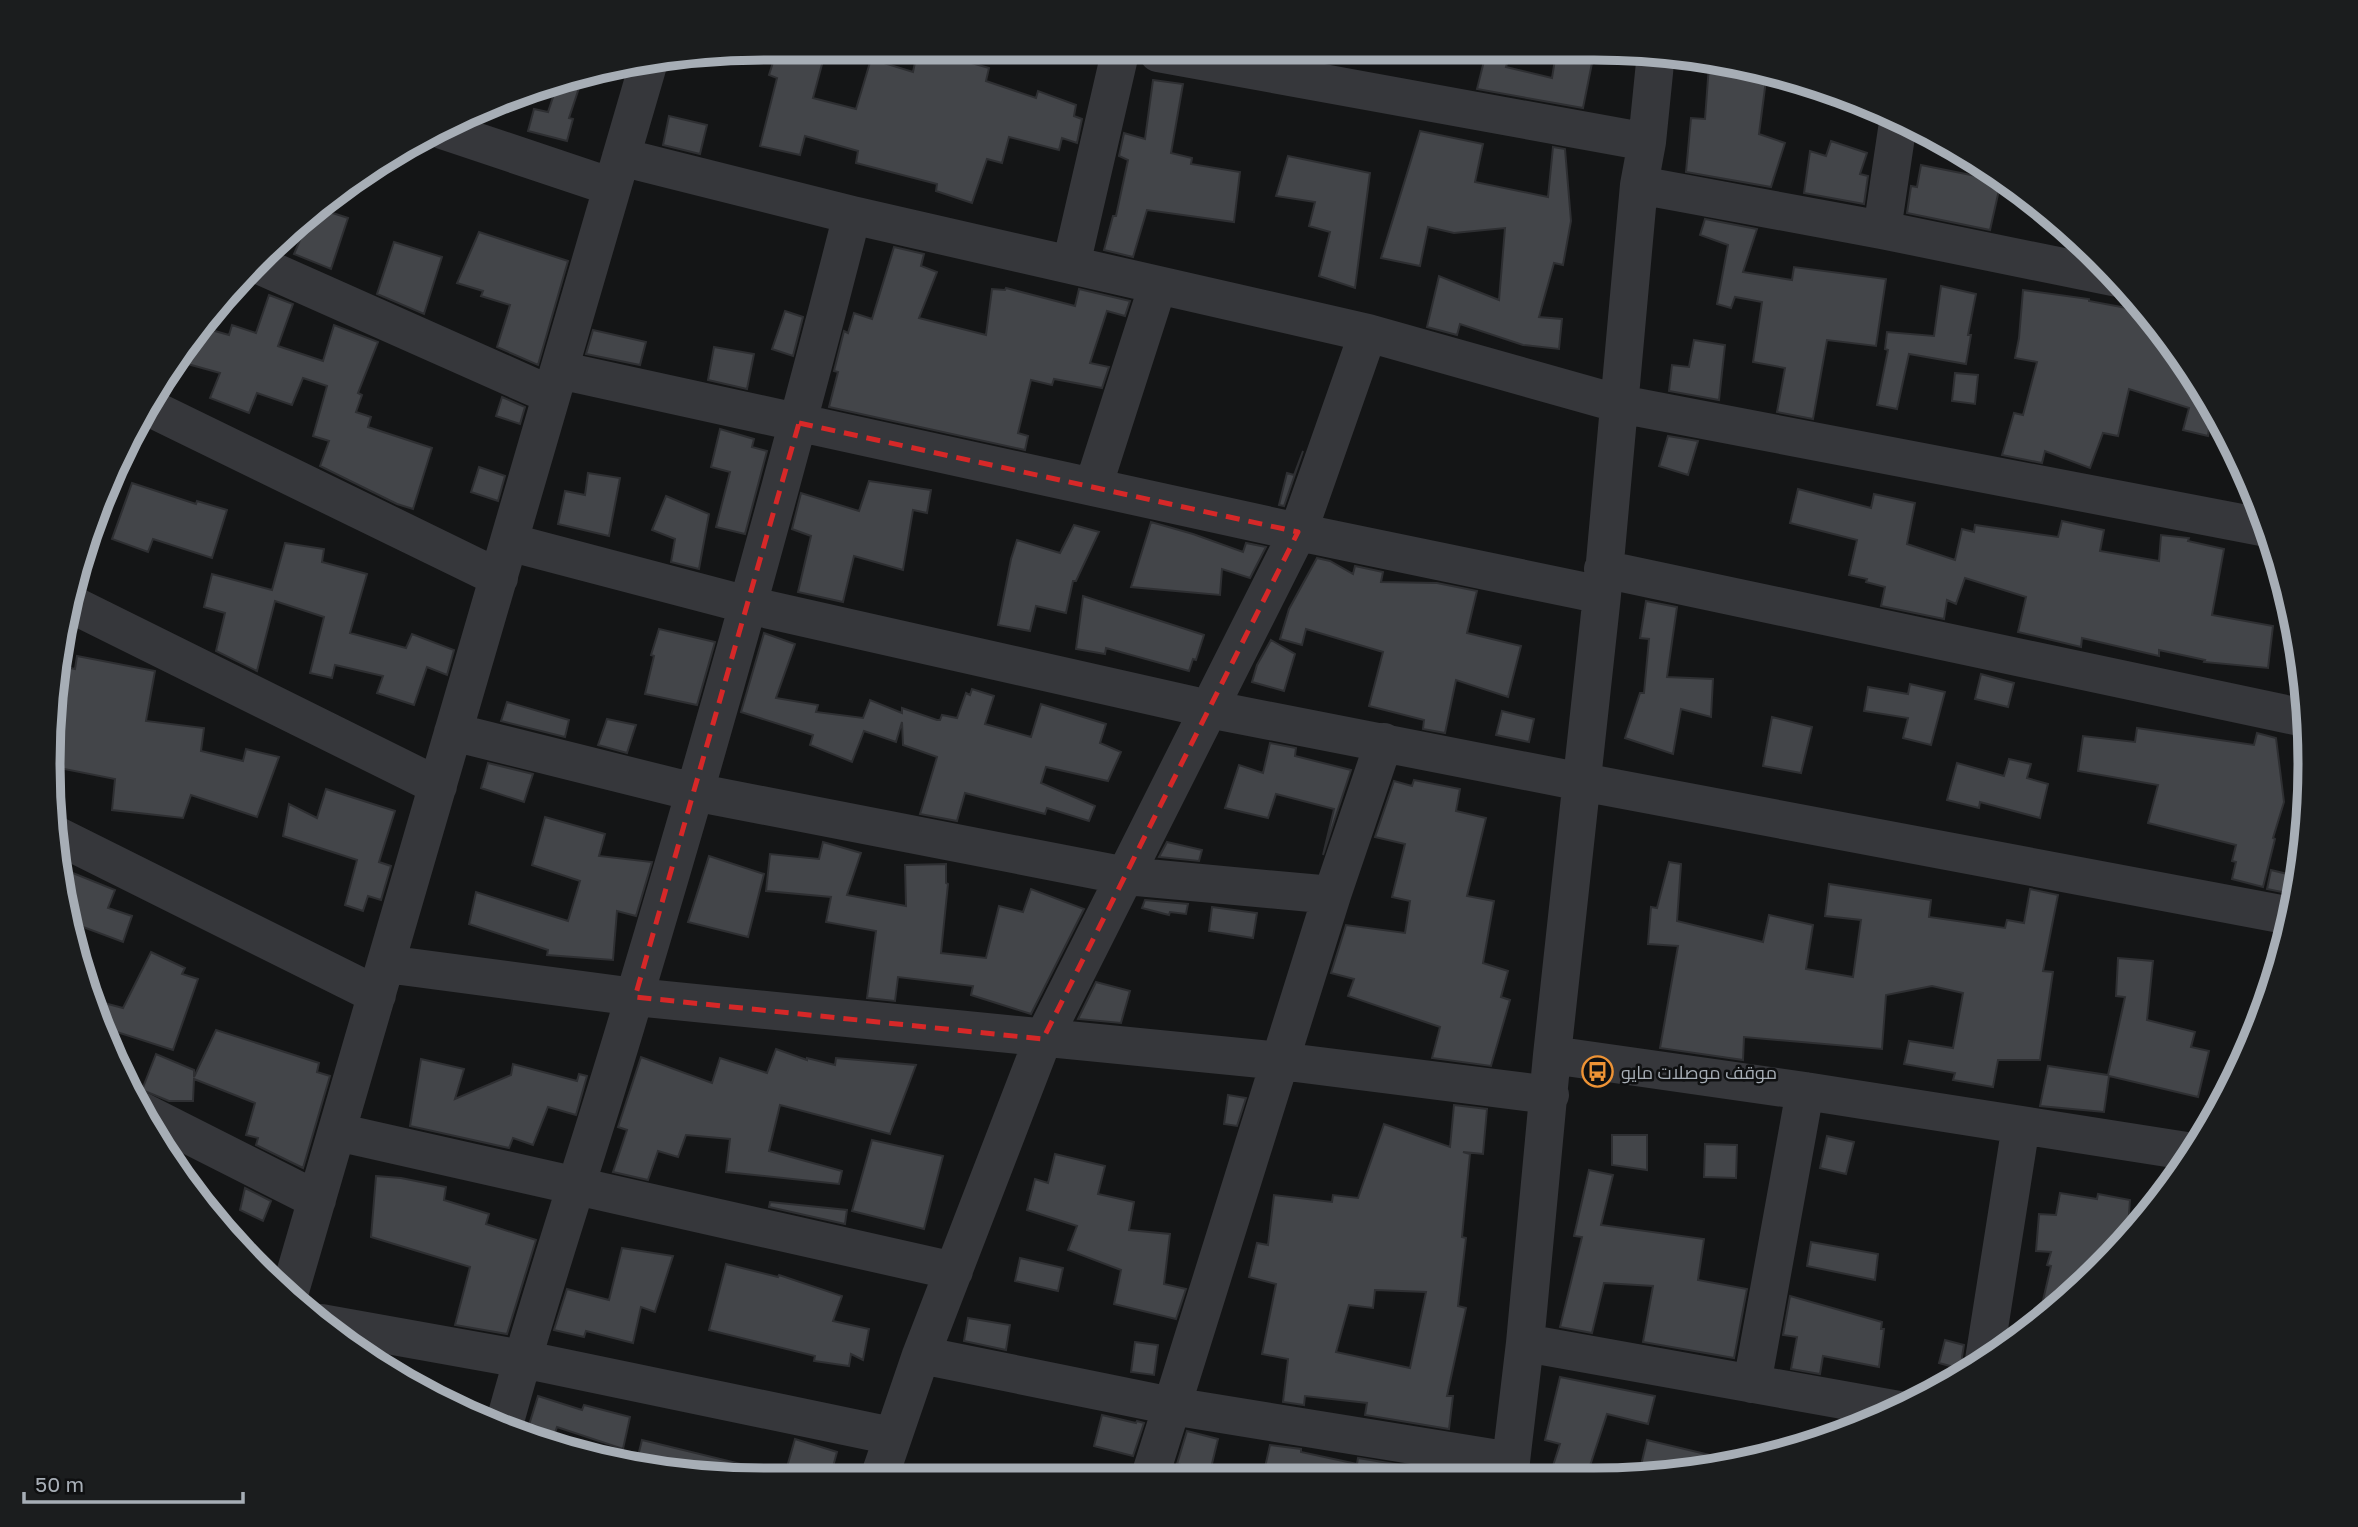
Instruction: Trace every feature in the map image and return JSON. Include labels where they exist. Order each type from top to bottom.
[{"type":"street","points":[[1070,265],[1119,60]]},
{"type":"street","points":[[1196,60],[1647,142]]},
{"type":"street","points":[[1510,1468],[1582,782],[1639,186],[1647,142],[1655,63]]},
{"type":"street","points":[[292,1286],[647,70]]},
{"type":"street","points":[[1882,230],[1897,128]]},
{"type":"street","points":[[451,132],[617,172],[852,215],[1368,333],[1619,404],[2257,526]]},
{"type":"street","points":[[1639,186],[2098,273]]},
{"type":"street","points":[[506,1418],[635,997],[748,605],[799,424],[852,215]]},
{"type":"street","points":[[265,267],[555,383],[799,424],[1298,532],[1602,582],[2297,717]]},
{"type":"street","points":[[1093,487],[1158,285]]},
{"type":"street","points":[[882,1468],[921,1355],[1044,1039],[1298,532],[1368,333]]},
{"type":"street","points":[[155,410],[504,560],[748,605],[1209,709],[2282,913]]},
{"type":"street","points":[[77,607],[438,786]]},
{"type":"street","points":[[453,732],[694,792],[1125,876],[1332,895]]},
{"type":"street","points":[[1153,1468],[1332,895],[1384,742]]},
{"type":"street","points":[[64,838],[381,980],[635,997],[1280,1061],[1550,1095]]},
{"type":"street","points":[[1552,1055],[1805,1091],[2183,1150]]},
{"type":"street","points":[[1752,1384],[1805,1091]]},
{"type":"street","points":[[156,1119],[317,1200]]},
{"type":"street","points":[[1986,1349],[2021,1125]]},
{"type":"street","points":[[337,1132],[954,1271]]},
{"type":"street","points":[[341,1327],[522,1359],[892,1436]]},
{"type":"street","points":[[1525,1343],[1880,1407]]},
{"type":"street","points":[[921,1355],[1172,1406],[1505,1468]]},
{"type":"highlighted area","points":[[799,423],[1298,532],[1043,1039],[635,997]]},
{"type":"building","points":[[774,60],[823,60],[813,98],[856,109],[871,60],[913,72],[916,60],[961,60],[989,68],[986,81],[1036,98],[1038,91],[1076,105],[1074,116],[1082,119],[1077,143],[1062,138],[1059,150],[1009,137],[1002,163],[987,159],[972,203],[936,191],[937,184],[856,163],[858,151],[805,136],[800,155],[760,146],[777,78],[769,75]]},
{"type":"building","points":[[1484,60],[1508,60],[1506,67],[1552,78],[1555,60],[1593,60],[1583,108],[1477,89]]},
{"type":"building","points":[[1709,69],[1766,81],[1759,134],[1785,143],[1771,187],[1686,172],[1691,118],[1705,119]]},
{"type":"building","points":[[1153,80],[1183,84],[1171,153],[1192,158],[1191,164],[1240,172],[1234,222],[1147,210],[1133,257],[1104,250],[1113,216],[1116,216],[1128,160],[1119,156],[1124,133],[1145,139]]},
{"type":"building","points":[[581,83],[569,118],[573,119],[567,141],[528,131],[534,109],[548,112],[555,91]]},
{"type":"building","points":[[669,116],[707,125],[700,154],[663,145]]},
{"type":"building","points":[[1420,131],[1483,144],[1475,182],[1548,197],[1553,147],[1565,149],[1571,221],[1563,265],[1554,263],[1539,317],[1562,319],[1559,349],[1523,345],[1460,324],[1457,335],[1427,327],[1439,276],[1499,300],[1505,228],[1454,233],[1428,227],[1420,266],[1381,258]]},
{"type":"building","points":[[1831,141],[1867,153],[1860,174],[1868,176],[1864,204],[1804,193],[1810,151],[1826,156]]},
{"type":"building","points":[[1288,156],[1370,173],[1355,288],[1319,276],[1330,232],[1309,226],[1315,202],[1276,196]]},
{"type":"building","points":[[1921,165],[1986,178],[1999,188],[1990,230],[1907,213],[1911,186],[1917,187]]},
{"type":"building","points":[[327,211],[348,218],[331,269],[294,254],[304,230]]},
{"type":"building","points":[[1705,219],[1757,229],[1743,272],[1792,280],[1794,267],[1886,279],[1876,346],[1827,340],[1813,419],[1777,412],[1785,368],[1753,362],[1762,302],[1735,297],[1731,308],[1717,304],[1728,245],[1700,235]]},
{"type":"building","points":[[479,232],[568,261],[538,365],[497,347],[510,305],[481,296],[483,291],[457,283]]},
{"type":"building","points":[[394,242],[442,257],[424,314],[377,294]]},
{"type":"building","points":[[894,247],[924,254],[921,266],[937,272],[919,318],[986,335],[992,289],[1006,288],[1075,306],[1079,289],[1130,301],[1125,316],[1107,311],[1090,363],[1109,367],[1102,388],[1054,379],[1052,385],[1031,380],[1018,433],[1028,436],[1025,450],[829,407],[844,331],[848,333],[854,313],[872,319]]},
{"type":"building","points":[[1941,286],[1976,294],[1968,335],[1971,335],[1966,364],[1909,354],[1897,409],[1877,405],[1888,350],[1885,349],[1887,332],[1934,336]]},
{"type":"building","points":[[2023,290],[2089,299],[2132,309],[2180,372],[2204,412],[2210,423],[2208,436],[2183,430],[2189,408],[2129,389],[2118,436],[2103,433],[2090,468],[2045,451],[2042,463],[2002,455],[2014,413],[2023,415],[2037,362],[2015,358]]},
{"type":"building","points":[[269,295],[293,304],[278,346],[323,361],[334,325],[378,342],[358,393],[362,395],[356,412],[371,417],[368,427],[432,448],[413,509],[397,504],[320,466],[329,441],[313,436],[327,386],[303,378],[292,405],[257,393],[249,413],[210,398],[220,373],[184,363],[209,329],[229,335],[232,325],[256,333]]},
{"type":"building","points":[[785,311],[803,317],[793,356],[772,349]]},
{"type":"building","points":[[593,330],[646,342],[640,365],[586,354]]},
{"type":"building","points":[[1694,340],[1725,345],[1719,400],[1669,391],[1672,365],[1689,367]]},
{"type":"building","points":[[714,347],[754,354],[747,389],[708,380]]},
{"type":"building","points":[[1955,373],[1978,375],[1975,404],[1952,401]]},
{"type":"building","points":[[502,397],[525,407],[520,424],[496,416]]},
{"type":"building","points":[[720,429],[754,439],[752,447],[767,451],[745,534],[716,527],[730,472],[711,467]]},
{"type":"building","points":[[1668,436],[1698,441],[1688,475],[1659,466]]},
{"type":"building","points":[[1303,451],[1284,506],[1279,505],[1287,473],[1294,475]]},
{"type":"building","points":[[479,467],[505,476],[498,501],[471,492]]},
{"type":"building","points":[[588,473],[620,478],[609,536],[558,524],[565,491],[585,495]]},
{"type":"building","points":[[869,481],[931,490],[927,513],[913,510],[903,570],[854,556],[843,602],[798,592],[811,536],[792,529],[801,493],[859,511]]},
{"type":"building","points":[[132,483],[196,504],[197,501],[227,510],[212,558],[153,539],[148,552],[112,539]]},
{"type":"building","points":[[1798,489],[1871,508],[1874,494],[1915,503],[1907,544],[1955,560],[1962,529],[1974,532],[1975,525],[2058,537],[2062,521],[2104,530],[2100,551],[2159,561],[2161,535],[2189,538],[2188,541],[2224,549],[2212,615],[2273,626],[2268,668],[2204,662],[2205,660],[2159,650],[2159,656],[2082,638],[2081,647],[2018,632],[2026,597],[1965,578],[1956,604],[1947,600],[1944,619],[1881,606],[1885,587],[1849,575],[1857,540],[1790,523]]},
{"type":"building","points":[[666,496],[709,514],[699,569],[671,562],[675,539],[652,530]]},
{"type":"building","points":[[1151,522],[1243,552],[1246,543],[1266,547],[1250,578],[1222,569],[1220,595],[1131,587]]},
{"type":"building","points":[[1074,525],[1099,532],[1076,581],[1073,581],[1066,613],[1036,606],[1030,631],[998,625],[1017,540],[1060,553]]},
{"type":"building","points":[[285,543],[324,549],[322,562],[367,574],[350,633],[406,648],[412,634],[454,650],[447,675],[427,667],[414,705],[377,693],[383,676],[335,665],[332,678],[310,673],[324,617],[275,601],[257,671],[216,651],[225,613],[204,607],[212,574],[272,590]]},
{"type":"building","points":[[1317,558],[1330,561],[1353,574],[1355,566],[1383,572],[1381,582],[1437,583],[1477,591],[1467,633],[1521,646],[1508,697],[1456,680],[1445,733],[1423,729],[1424,720],[1369,706],[1383,652],[1306,629],[1302,645],[1280,639],[1289,609]]},
{"type":"building","points":[[1083,596],[1204,635],[1196,660],[1193,659],[1189,671],[1106,648],[1105,654],[1076,649]]},
{"type":"building","points":[[1646,601],[1677,607],[1667,677],[1713,679],[1711,717],[1681,709],[1673,754],[1625,738],[1640,693],[1644,693],[1649,639],[1640,638]]},
{"type":"building","points":[[659,629],[715,642],[697,705],[645,694],[654,656],[651,655]]},
{"type":"building","points":[[764,633],[795,644],[776,698],[818,705],[816,712],[863,718],[870,700],[902,713],[902,708],[937,720],[940,720],[942,715],[957,718],[966,693],[970,695],[972,689],[994,696],[985,724],[1031,737],[1041,704],[1106,724],[1100,743],[1121,752],[1108,781],[1046,767],[1041,783],[1095,806],[1089,821],[1047,808],[1045,814],[965,793],[957,821],[920,814],[937,757],[903,745],[902,722],[896,742],[864,731],[852,762],[810,745],[813,735],[741,712]]},
{"type":"building","points":[[1271,640],[1295,654],[1284,691],[1252,682],[1257,665]]},
{"type":"building","points":[[77,656],[155,671],[146,721],[204,728],[201,751],[243,761],[246,749],[279,757],[257,817],[191,795],[183,818],[112,810],[115,779],[60,768],[61,717],[67,667],[75,669]]},
{"type":"building","points":[[1981,674],[2014,683],[2008,707],[1975,699]]},
{"type":"building","points":[[1910,684],[1945,692],[1931,745],[1903,738],[1908,718],[1864,711],[1868,687],[1908,694]]},
{"type":"building","points":[[507,702],[569,720],[565,737],[501,721]]},
{"type":"building","points":[[1502,711],[1534,719],[1529,742],[1496,735]]},
{"type":"building","points":[[1772,717],[1812,727],[1801,773],[1763,766]]},
{"type":"building","points":[[607,719],[636,725],[627,753],[598,745]]},
{"type":"building","points":[[2137,728],[2254,745],[2257,733],[2276,738],[2284,802],[2263,887],[2232,879],[2236,862],[2232,861],[2236,845],[2148,823],[2158,785],[2078,771],[2083,736],[2135,742]]},
{"type":"building","points":[[1270,743],[1296,748],[1295,756],[1351,770],[1323,855],[1334,809],[1276,794],[1268,818],[1225,808],[1239,765],[1263,773]]},
{"type":"building","points":[[2009,759],[2031,764],[2027,778],[2048,784],[2040,818],[1980,802],[1979,808],[1947,800],[1957,763],[2004,776]]},
{"type":"building","points":[[488,763],[533,774],[524,802],[481,788]]},
{"type":"building","points":[[1414,780],[1460,789],[1456,811],[1486,818],[1467,896],[1494,901],[1483,963],[1508,971],[1501,997],[1510,1000],[1491,1066],[1432,1058],[1440,1027],[1348,996],[1354,979],[1331,973],[1346,925],[1405,933],[1410,901],[1392,897],[1405,844],[1375,837],[1394,781],[1412,786]]},
{"type":"building","points":[[326,789],[395,811],[379,862],[391,866],[381,900],[368,896],[363,911],[345,905],[357,860],[283,836],[289,804],[317,818]]},
{"type":"building","points":[[545,817],[605,834],[599,856],[652,862],[636,916],[617,911],[613,960],[547,955],[548,950],[469,924],[476,892],[568,921],[580,881],[532,865]]},
{"type":"building","points":[[823,842],[861,853],[847,895],[906,906],[905,865],[946,864],[948,884],[941,953],[986,958],[999,906],[1023,912],[1031,889],[1084,909],[1031,1014],[971,995],[973,986],[898,977],[895,1001],[867,998],[876,931],[826,922],[831,897],[766,891],[770,854],[819,859]]},
{"type":"building","points":[[1167,842],[1202,850],[1199,861],[1159,857]]},
{"type":"building","points":[[709,856],[764,874],[748,937],[688,922]]},
{"type":"building","points":[[1669,862],[1681,864],[1677,921],[1763,942],[1769,915],[1813,925],[1806,969],[1853,977],[1861,920],[1825,916],[1829,884],[1931,900],[1929,917],[2005,928],[2007,920],[2024,923],[2030,889],[2058,895],[2043,971],[2053,972],[2040,1060],[1998,1060],[1993,1087],[1953,1080],[1955,1073],[1904,1064],[1909,1041],[1953,1048],[1963,993],[1932,986],[1886,995],[1882,1049],[1744,1037],[1743,1060],[1660,1048],[1678,946],[1648,944],[1651,907],[1657,908]]},
{"type":"building","points":[[2271,870],[2289,874],[2286,893],[2267,889]]},
{"type":"building","points":[[68,871],[115,890],[108,908],[132,916],[123,942],[78,925]]},
{"type":"building","points":[[1145,900],[1188,904],[1186,914],[1170,912],[1169,915],[1142,908]]},
{"type":"building","points":[[1212,907],[1257,913],[1253,938],[1209,931]]},
{"type":"building","points":[[151,952],[185,968],[182,974],[198,979],[173,1050],[112,1031],[102,1002],[123,1008]]},
{"type":"building","points":[[2118,958],[2153,961],[2147,1020],[2195,1032],[2191,1047],[2209,1051],[2198,1097],[2109,1076],[2104,1112],[2040,1106],[2048,1066],[2108,1075],[2125,997],[2116,996]]},
{"type":"building","points":[[1096,982],[1130,991],[1121,1023],[1078,1019]]},
{"type":"building","points":[[216,1030],[319,1063],[317,1072],[330,1076],[303,1168],[256,1145],[258,1138],[246,1135],[255,1103],[194,1079],[193,1101],[169,1101],[142,1090],[156,1054],[194,1070],[194,1077]]},
{"type":"building","points":[[776,1049],[807,1060],[835,1065],[836,1058],[916,1065],[890,1134],[780,1105],[769,1151],[842,1171],[839,1184],[726,1172],[730,1139],[686,1135],[678,1157],[658,1151],[648,1180],[613,1172],[627,1130],[618,1127],[641,1057],[712,1083],[720,1058],[767,1073]]},
{"type":"building","points":[[421,1059],[464,1069],[455,1099],[511,1075],[513,1064],[577,1081],[579,1074],[587,1076],[576,1115],[548,1107],[533,1145],[513,1138],[509,1148],[410,1126]]},
{"type":"building","points":[[1228,1095],[1246,1098],[1237,1126],[1224,1124]]},
{"type":"building","points":[[1454,1105],[1487,1109],[1483,1154],[1463,1152],[1470,1154],[1462,1237],[1466,1238],[1458,1306],[1466,1308],[1447,1396],[1453,1396],[1449,1429],[1365,1415],[1367,1403],[1305,1396],[1304,1405],[1283,1402],[1288,1359],[1262,1354],[1276,1284],[1249,1277],[1257,1243],[1268,1245],[1274,1195],[1332,1202],[1333,1195],[1358,1198],[1384,1124],[1450,1147]],"holes":[[[1375,1290],[1426,1292],[1410,1368],[1336,1352],[1349,1305],[1373,1308]]]},
{"type":"building","points":[[1612,1135],[1647,1135],[1647,1170],[1612,1165]]},
{"type":"building","points":[[1827,1136],[1854,1142],[1846,1174],[1820,1168]]},
{"type":"building","points":[[872,1140],[943,1156],[924,1229],[852,1211]]},
{"type":"building","points":[[1705,1144],[1737,1145],[1736,1178],[1704,1177]]},
{"type":"building","points":[[1055,1154],[1105,1166],[1098,1194],[1134,1202],[1129,1230],[1170,1234],[1164,1284],[1186,1289],[1176,1319],[1114,1304],[1121,1270],[1068,1250],[1077,1226],[1027,1210],[1035,1179],[1048,1183]]},
{"type":"building","points":[[1589,1170],[1613,1175],[1601,1225],[1704,1239],[1698,1280],[1747,1289],[1734,1358],[1643,1342],[1653,1286],[1604,1283],[1592,1333],[1560,1327],[1582,1237],[1574,1236]]},
{"type":"building","points":[[376,1176],[446,1187],[444,1200],[489,1214],[486,1224],[536,1240],[507,1334],[455,1325],[470,1267],[371,1237]]},
{"type":"building","points":[[245,1188],[271,1201],[263,1221],[240,1210]]},
{"type":"building","points":[[2060,1193],[2097,1199],[2098,1194],[2130,1200],[2128,1223],[2124,1228],[2041,1307],[2051,1266],[2047,1265],[2051,1252],[2036,1251],[2039,1214],[2056,1215]]},
{"type":"building","points":[[770,1202],[847,1210],[845,1224],[769,1207]]},
{"type":"building","points":[[1811,1242],[1878,1254],[1875,1280],[1807,1266]]},
{"type":"building","points":[[622,1248],[673,1256],[655,1312],[641,1307],[633,1343],[586,1331],[584,1337],[554,1330],[567,1289],[609,1300]]},
{"type":"building","points":[[1020,1258],[1063,1268],[1058,1291],[1015,1281]]},
{"type":"building","points":[[726,1264],[778,1277],[779,1275],[842,1296],[833,1321],[869,1329],[863,1360],[851,1354],[849,1366],[814,1361],[815,1356],[709,1330]]},
{"type":"building","points":[[1790,1296],[1882,1322],[1881,1329],[1884,1329],[1879,1367],[1823,1356],[1820,1374],[1791,1369],[1797,1337],[1783,1335]]},
{"type":"building","points":[[968,1318],[1010,1325],[1006,1350],[964,1341]]},
{"type":"building","points":[[1945,1340],[1964,1345],[1963,1363],[1955,1367],[1939,1363]]},
{"type":"building","points":[[1135,1342],[1158,1345],[1154,1375],[1131,1372]]},
{"type":"building","points":[[1560,1377],[1655,1396],[1648,1424],[1607,1414],[1589,1468],[1552,1468],[1560,1444],[1545,1440]]},
{"type":"building","points":[[538,1396],[582,1410],[584,1405],[630,1417],[623,1449],[557,1427],[555,1433],[529,1425]]},
{"type":"building","points":[[1102,1415],[1144,1423],[1133,1456],[1094,1446]]},
{"type":"building","points":[[1187,1431],[1218,1439],[1211,1468],[1177,1464]]},
{"type":"building","points":[[795,1439],[837,1452],[833,1468],[787,1468]]},
{"type":"building","points":[[642,1440],[745,1465],[745,1467],[717,1466],[638,1456]]},
{"type":"building","points":[[1647,1440],[1716,1456],[1686,1461],[1641,1466]]},
{"type":"building","points":[[1270,1445],[1301,1449],[1301,1452],[1357,1464],[1358,1458],[1419,1468],[1265,1468]]},
{"type":"place","name":"موقف موصلات مايو","points":[[1598,1072]]}]
